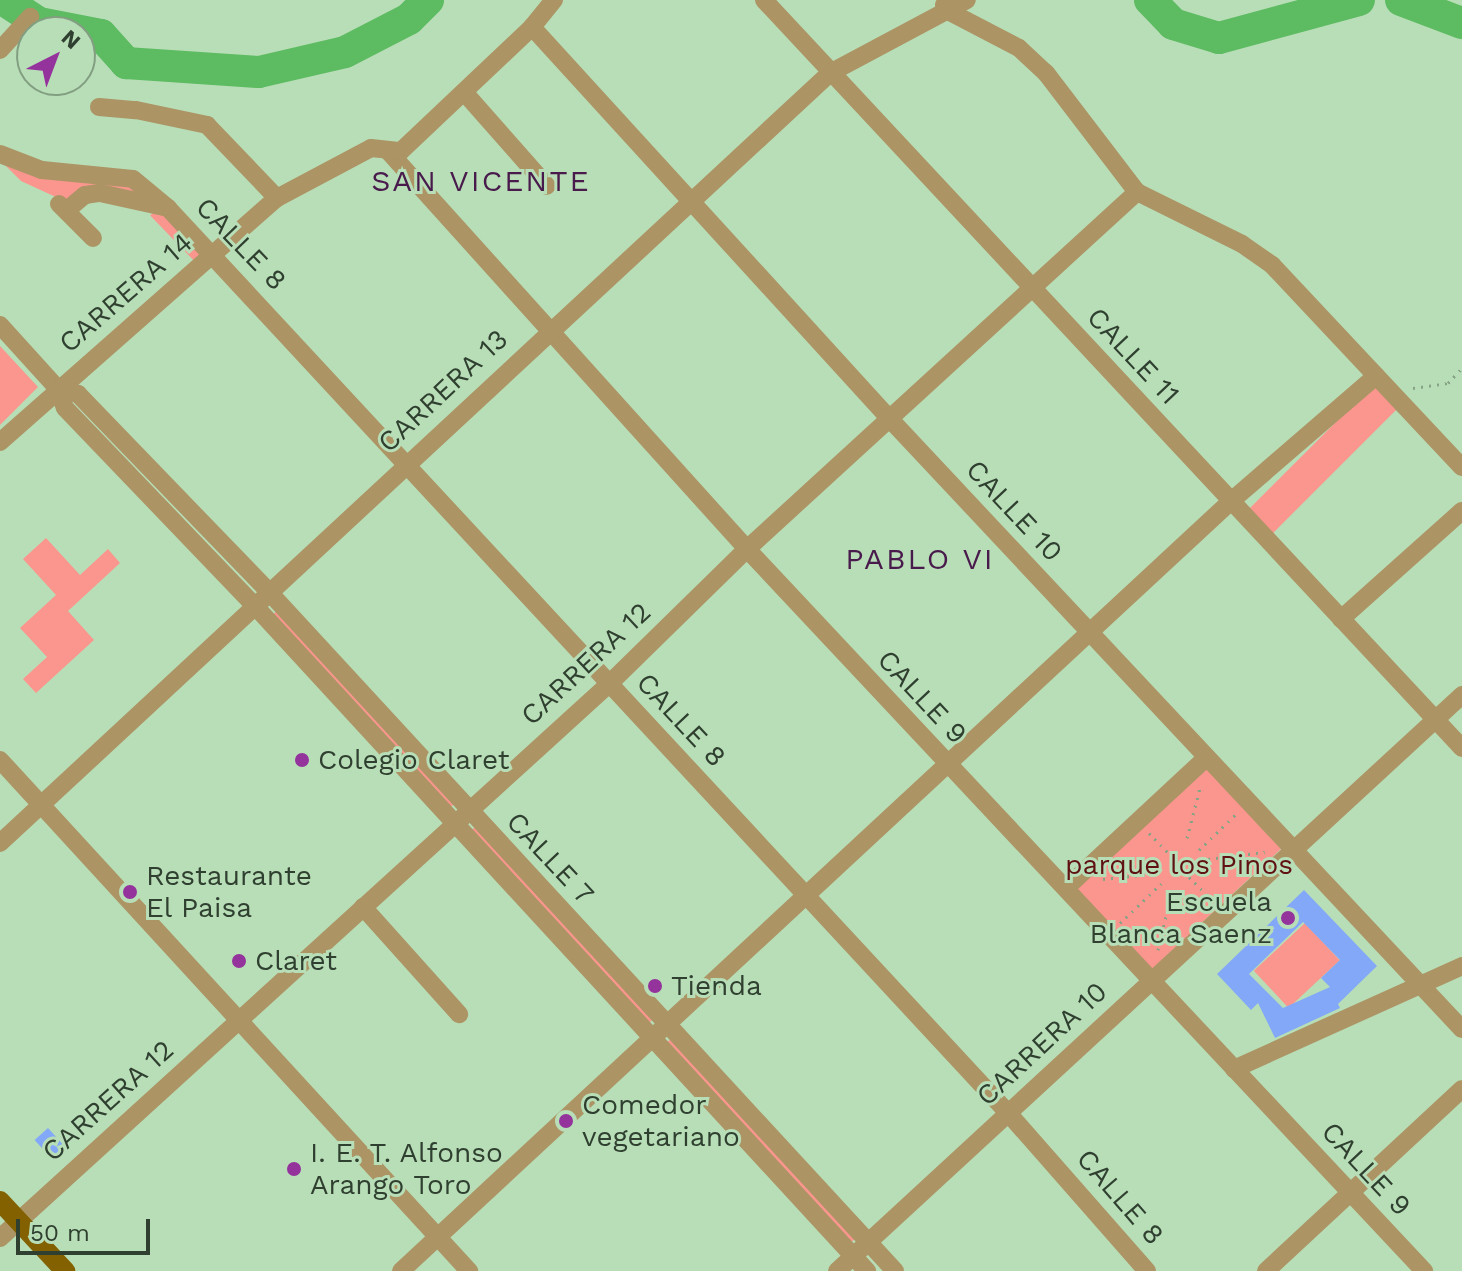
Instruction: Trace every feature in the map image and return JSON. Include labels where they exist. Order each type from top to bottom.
[{"type":"main road","points":[[0,1201],[65,1271]]},
{"type":"street","name":"CARRERA 14","points":[[0,442],[277,198],[371,148],[401,151],[532,27],[554,0]]},
{"type":"street","name":"CALLE 11","points":[[764,0],[1462,748]]},
{"type":"street","name":"CARRERA 13","points":[[0,843],[830,73],[945,5],[967,0]]},
{"type":"street","points":[[945,5],[1019,48],[1046,73],[1137,192],[1242,244],[1272,265],[1462,467]]},
{"type":"street","name":"CALLE 10","points":[[532,27],[888,417],[1462,1029]]},
{"type":"street","points":[[0,50],[16,32]]},
{"type":"street","points":[[464,92],[547,186]]},
{"type":"street","points":[[99,107],[136,110],[207,125],[277,198]]},
{"type":"street","name":"CALLE 9","points":[[389,152],[747,549],[1424,1271]]},
{"type":"street","name":"CALLE 8","points":[[0,154],[42,170],[133,179],[168,208],[1009,1114],[1147,1271]]},
{"type":"street","name":"CARRERA 12","points":[[0,1238],[609,684],[888,417],[1137,192]]},
{"type":"street","points":[[93,238],[62,206],[85,195],[100,193],[168,208]]},
{"type":"street","name":"CALLE 7","points":[[0,325],[58,389],[65,408],[462,817],[659,1030],[895,1271]]},
{"type":"street","points":[[401,1271],[1230,502],[1376,376]]},
{"type":"street","name":"CALLE 7","points":[[58,389],[78,394],[270,593],[462,817]]},
{"type":"street","points":[[1341,619],[1462,511]]},
{"type":"street","name":"CARRERA 10","points":[[837,1271],[1009,1114],[1223,911],[1462,695]]},
{"type":"street","points":[[1066,888],[1207,757]]},
{"type":"street","points":[[0,760],[469,1271]]},
{"type":"street","points":[[363,907],[459,1014]]},
{"type":"street","points":[[1234,1069],[1462,966]]},
{"type":"street","name":"CALLE 7","points":[[659,1030],[867,1271]]},
{"type":"street","points":[[1266,1271],[1462,1089]]},
{"type":"path","points":[[1396,396],[1407,388],[1448,383],[1462,368]]},
{"type":"path","points":[[1187,838],[1207,757]]},
{"type":"path","points":[[1199,850],[1249,802]]},
{"type":"path","points":[[1138,821],[1170,855]]},
{"type":"path","points":[[1208,859],[1293,849]]},
{"type":"path","points":[[1103,879],[1150,874]]},
{"type":"path","points":[[1189,877],[1223,911]]},
{"type":"path","points":[[1109,933],[1161,884]]},
{"type":"path","points":[[1152,979],[1171,895]]},
{"type":"green space","points":[[0,160],[133,181],[158,200],[100,186],[67,207],[58,198],[21,181]]},
{"type":"green space","points":[[161,205],[208,253],[197,264],[150,215]]},
{"type":"green space","points":[[0,346],[38,387],[0,425]]},
{"type":"green space","points":[[1376,382],[1400,406],[1271,535],[1247,511]]},
{"type":"green space","points":[[46,538],[80,575],[108,549],[120,563],[68,611],[94,640],[36,693],[23,679],[47,657],[20,628],[56,595],[23,559]]},
{"type":"green space","points":[[279,609],[454,804],[448,810],[272,615]]},
{"type":"green space","name":"parque los Pinos","points":[[1206,763],[1284,846],[1151,970],[1074,886]]},
{"type":"green space","points":[[475,827],[654,1019],[648,1024],[469,832]]},
{"type":"green space","points":[[1305,923],[1340,960],[1289,1008],[1254,971]]},
{"type":"green space","points":[[671,1039],[856,1238],[849,1244],[665,1044]]},
{"type":"building","points":[[1304,890],[1377,966],[1338,1004],[1340,1008],[1275,1038],[1258,1003],[1251,1010],[1217,974]],"holes":[[[1303,922],[1340,960],[1321,978],[1330,987],[1283,1008],[1249,974]]]},
{"type":"building","points":[[48,1128],[67,1149],[53,1161],[35,1140]]},
{"type":"waterway","points":[[4,0],[39,23],[101,35],[126,63],[259,72],[345,52],[409,19],[428,0]]},
{"type":"waterway","points":[[1150,0],[1173,24],[1219,38],[1359,0]]},
{"type":"waterway","points":[[1401,0],[1462,23]]},
{"type":"place","name":"Colegio Claret","points":[[302,760]]},
{"type":"place","name":"Restaurante El Paisa","points":[[130,892]]},
{"type":"place","name":"Escuela Blanca Saenz","points":[[1288,918]]},
{"type":"place","name":"Claret","points":[[239,961]]},
{"type":"place","name":"Tienda","points":[[655,986]]},
{"type":"place","name":"Comedor vegetariano","points":[[566,1121]]},
{"type":"place","name":"I. E. T. Alfonso Arango Toro","points":[[294,1169]]},
{"type":"district","name":"SAN VICENTE","points":[[481,181]]},
{"type":"district","name":"PABLO VI","points":[[920,559]]}]
